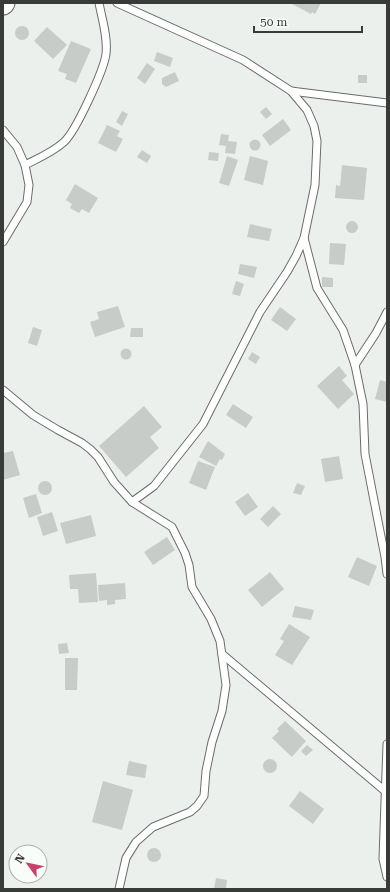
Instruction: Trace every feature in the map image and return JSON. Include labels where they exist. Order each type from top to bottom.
[{"type":"lane","points":[[25,165],[54,150],[66,141],[74,130],[103,68],[106,54],[106,39],[99,3]]},
{"type":"lane","points":[[116,3],[243,60],[290,91],[307,110],[314,126],[317,141],[315,185],[304,238],[288,272],[260,312],[202,424],[154,486],[132,502]]},
{"type":"lane","points":[[290,91],[387,103]]},
{"type":"lane","points":[[3,130],[17,147],[25,165],[29,185],[27,202],[3,242]]},
{"type":"lane","points":[[304,238],[316,288],[343,330],[355,365],[363,404],[365,454],[385,547],[387,574]]},
{"type":"lane","points":[[355,365],[376,334],[387,312]]},
{"type":"lane","points":[[3,390],[34,415],[90,449],[98,456],[114,482],[132,502],[172,527],[185,553],[189,565],[192,587],[211,619],[220,640],[226,685],[222,711],[212,742],[206,771],[204,796],[197,806],[190,812],[153,828],[136,842],[126,858],[119,889]]},
{"type":"lane","points":[[222,654],[385,791]]},
{"type":"lane","points":[[387,744],[383,859],[387,877]]},
{"type":"building","points":[[292,3],[321,3],[315,14],[312,12],[311,14]]},
{"type":"building","points":[[19,26],[25,26],[29,30],[29,36],[25,40],[19,40],[15,36],[15,30]]},
{"type":"building","points":[[47,27],[67,45],[53,59],[34,41]]},
{"type":"building","points":[[71,41],[91,49],[76,83],[65,79],[67,74],[58,71]]},
{"type":"building","points":[[157,52],[173,58],[170,67],[154,61]]},
{"type":"building","points":[[147,63],[155,69],[145,84],[137,78]]},
{"type":"building","points":[[175,72],[179,81],[166,87],[162,84],[162,78]]},
{"type":"building","points":[[358,75],[367,75],[367,83],[358,83]]},
{"type":"building","points":[[266,107],[272,114],[266,119],[260,112]]},
{"type":"building","points":[[122,111],[128,114],[122,126],[116,122]]},
{"type":"building","points":[[283,119],[291,130],[270,146],[262,135]]},
{"type":"building","points":[[107,125],[120,131],[117,136],[123,139],[116,152],[98,143]]},
{"type":"building","points":[[221,134],[229,135],[228,141],[237,142],[235,154],[225,153],[226,146],[219,145]]},
{"type":"building","points":[[253,140],[257,140],[259,141],[259,149],[253,150],[250,147],[250,143]]},
{"type":"building","points":[[142,150],[151,156],[147,163],[137,157]]},
{"type":"building","points":[[209,152],[219,153],[218,161],[208,160]]},
{"type":"building","points":[[227,156],[238,160],[229,186],[219,183]]},
{"type":"building","points":[[250,156],[268,161],[263,185],[244,180]]},
{"type":"building","points":[[342,165],[367,168],[364,200],[335,198],[336,185],[340,186]]},
{"type":"building","points":[[75,184],[98,198],[89,213],[82,209],[79,213],[70,208],[72,204],[66,200]]},
{"type":"building","points":[[350,221],[354,221],[358,227],[354,233],[350,233],[346,229],[346,225]]},
{"type":"building","points":[[250,224],[272,229],[269,241],[247,237]]},
{"type":"building","points":[[330,243],[346,244],[344,265],[329,264]]},
{"type":"building","points":[[240,264],[257,267],[254,278],[238,274]]},
{"type":"building","points":[[322,277],[333,278],[333,287],[322,287]]},
{"type":"building","points":[[236,281],[244,284],[240,296],[232,294]]},
{"type":"building","points":[[118,306],[125,327],[95,337],[90,322],[99,319],[97,312]]},
{"type":"building","points":[[280,307],[296,319],[287,331],[271,320]]},
{"type":"building","points":[[33,327],[42,330],[37,346],[28,343]]},
{"type":"building","points":[[131,328],[143,328],[143,337],[130,337]]},
{"type":"building","points":[[126,348],[130,350],[132,354],[130,358],[126,360],[122,358],[120,354],[122,350]]},
{"type":"building","points":[[252,352],[260,357],[256,364],[248,359]]},
{"type":"building","points":[[339,366],[347,376],[342,380],[354,394],[338,409],[317,386]]},
{"type":"building","points":[[380,380],[387,382],[387,402],[375,399]]},
{"type":"building","points":[[233,404],[253,417],[246,428],[226,415]]},
{"type":"building","points":[[144,406],[162,427],[150,437],[159,448],[126,477],[99,446]]},
{"type":"building","points":[[208,441],[225,454],[216,466],[199,457]]},
{"type":"building","points":[[13,451],[20,475],[3,480],[3,453]]},
{"type":"building","points":[[339,456],[343,479],[325,482],[321,459]]},
{"type":"building","points":[[198,461],[215,467],[206,490],[189,483]]},
{"type":"building","points":[[45,481],[50,483],[52,488],[50,493],[45,495],[40,493],[38,488],[40,483]]},
{"type":"building","points":[[297,483],[305,486],[301,495],[293,493]]},
{"type":"building","points":[[248,493],[258,507],[245,516],[235,502]]},
{"type":"building","points":[[36,494],[42,513],[29,518],[23,498]]},
{"type":"building","points":[[273,506],[281,514],[268,527],[260,519]]},
{"type":"building","points":[[52,512],[58,531],[43,536],[37,517]]},
{"type":"building","points":[[91,515],[96,536],[66,544],[60,523]]},
{"type":"building","points":[[167,537],[175,550],[153,565],[144,552]]},
{"type":"building","points":[[357,557],[377,566],[369,586],[348,577]]},
{"type":"building","points":[[270,572],[284,589],[262,607],[248,590]]},
{"type":"building","points":[[96,573],[98,602],[79,603],[78,589],[70,589],[69,575]]},
{"type":"building","points":[[125,583],[126,599],[115,600],[115,604],[107,605],[107,600],[99,601],[98,585]]},
{"type":"building","points":[[295,606],[314,610],[311,620],[292,617]]},
{"type":"building","points":[[289,624],[310,637],[292,665],[275,655],[284,641],[280,639]]},
{"type":"building","points":[[67,643],[69,653],[59,654],[58,644]]},
{"type":"building","points":[[65,658],[78,658],[77,690],[65,690]]},
{"type":"building","points":[[285,721],[306,741],[292,757],[272,738],[279,731],[277,729]]},
{"type":"building","points":[[307,745],[313,750],[306,756],[301,751]]},
{"type":"building","points":[[267,759],[273,759],[277,763],[277,769],[273,773],[267,773],[263,769],[263,763]]},
{"type":"building","points":[[129,761],[147,765],[145,778],[126,775]]},
{"type":"building","points":[[103,781],[133,790],[122,830],[92,822]]},
{"type":"building","points":[[300,791],[324,809],[313,824],[289,806]]},
{"type":"building","points":[[154,848],[159,850],[161,855],[159,860],[154,862],[149,860],[147,855],[149,850]]},
{"type":"building","points":[[216,878],[227,880],[226,889],[214,889]]}]
